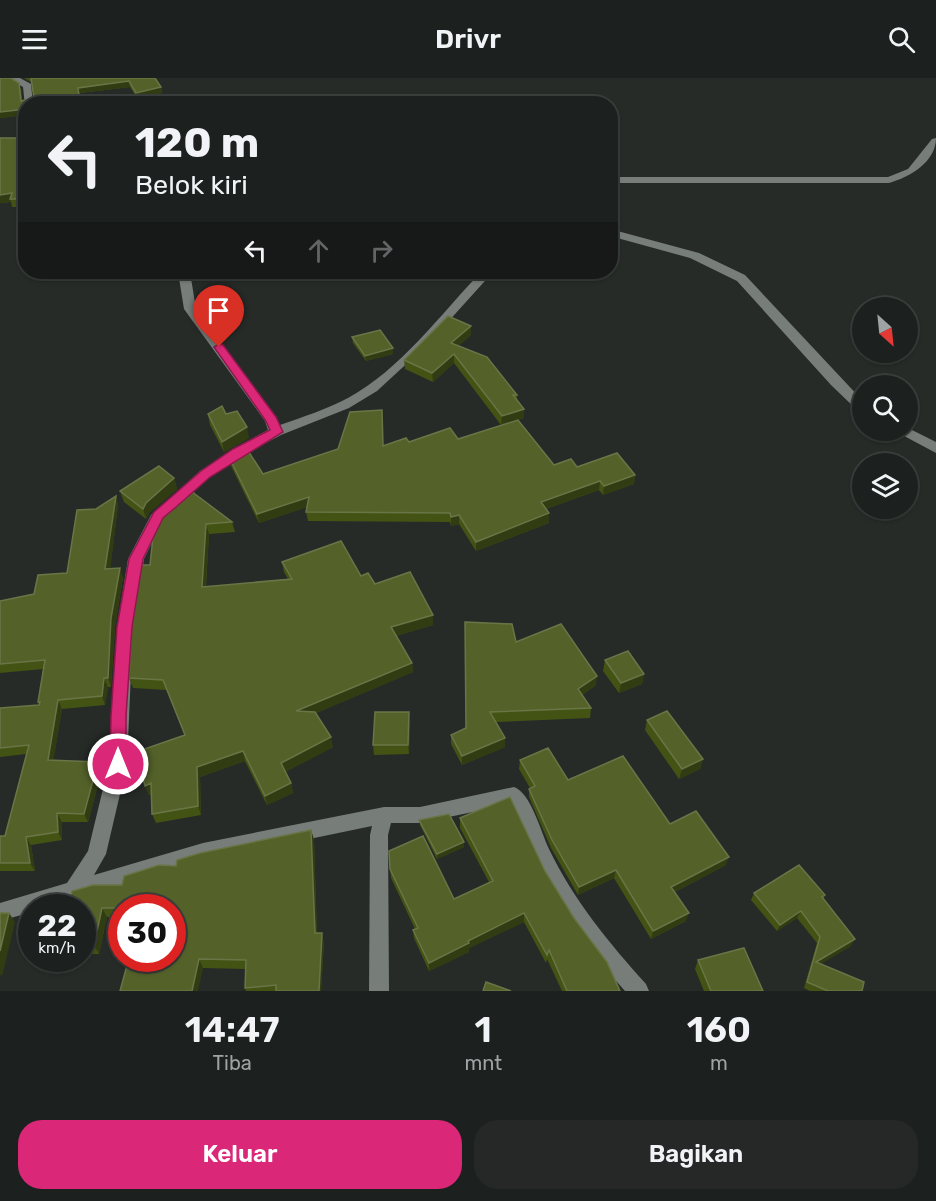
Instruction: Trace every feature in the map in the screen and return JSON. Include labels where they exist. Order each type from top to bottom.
[{"type":"street","points":[[13,78],[28,86],[28,96]]},
{"type":"street","points":[[618,180],[889,180],[912,171],[936,141]]},
{"type":"street","points":[[618,234],[706,258],[741,278],[852,397]]},
{"type":"street","points":[[185,279],[190,309],[271,420],[276,432]]},
{"type":"street","points":[[73,890],[98,854],[118,764],[118,716],[125,627],[136,559],[158,515],[205,474],[230,458],[276,432],[354,400],[380,382],[403,361],[480,279]]},
{"type":"street","points":[[918,439],[936,448]]},
{"type":"street","points":[[0,912],[203,852],[384,815],[420,815],[516,796],[535,841],[567,900],[604,954],[639,991]]},
{"type":"street","points":[[379,991],[379,835],[384,815]]},
{"type":"building","points":[[0,78],[11,78],[19,83],[20,96],[18,96],[18,110],[0,112]]},
{"type":"building","points":[[31,78],[155,78],[161,87],[136,93],[129,81],[78,88],[79,96],[34,96]]},
{"type":"building","points":[[0,138],[18,138],[18,199],[10,199],[12,193],[0,195]]},
{"type":"building","points":[[448,316],[471,326],[451,343],[487,357],[517,395],[513,395],[524,409],[502,416],[454,354],[432,373],[404,360]]},
{"type":"building","points":[[380,330],[393,348],[365,356],[352,337]]},
{"type":"building","points":[[222,406],[226,414],[237,411],[247,427],[222,442],[208,414]]},
{"type":"building","points":[[382,410],[383,446],[406,438],[409,442],[450,428],[458,439],[518,420],[554,465],[571,459],[577,467],[617,453],[635,475],[604,486],[600,481],[541,502],[549,513],[476,542],[459,515],[451,517],[450,513],[306,512],[309,497],[257,514],[229,457],[245,446],[263,474],[338,449],[350,412]]},
{"type":"building","points":[[159,466],[174,478],[146,503],[143,509],[120,491]]},
{"type":"building","points":[[187,488],[232,522],[206,524],[202,587],[292,579],[282,562],[341,541],[361,576],[368,573],[375,584],[410,572],[433,615],[391,627],[412,663],[296,711],[315,712],[331,737],[281,763],[291,783],[265,796],[243,751],[197,767],[198,806],[152,814],[151,783],[145,786],[136,752],[185,735],[163,680],[129,678],[132,617],[140,565],[150,565],[154,527],[163,509]]},
{"type":"building","points":[[116,496],[105,569],[120,568],[111,618],[108,678],[104,678],[102,696],[58,700],[48,760],[98,762],[84,814],[57,813],[58,832],[26,837],[30,863],[0,863],[0,836],[5,836],[29,745],[0,748],[0,708],[39,705],[45,660],[0,664],[0,601],[34,594],[38,575],[67,573],[77,510],[96,509]]},
{"type":"building","points":[[465,622],[512,624],[516,642],[561,624],[597,676],[578,689],[591,708],[490,712],[505,738],[462,756],[451,735],[466,728]]},
{"type":"building","points":[[628,651],[644,674],[621,683],[605,660]]},
{"type":"building","points":[[667,711],[703,759],[682,769],[647,720]]},
{"type":"building","points":[[375,712],[409,712],[408,745],[373,745]]},
{"type":"building","points":[[548,748],[568,780],[623,756],[670,824],[696,811],[729,857],[671,887],[689,913],[653,931],[616,870],[579,887],[552,840],[529,789],[535,786],[520,760]]},
{"type":"building","points":[[510,797],[545,871],[574,918],[607,962],[620,991],[567,991],[549,950],[547,955],[524,913],[429,963],[413,930],[418,928],[390,869],[389,851],[423,836],[454,899],[493,881],[460,818]]},
{"type":"building","points":[[449,814],[464,842],[437,854],[419,820]]},
{"type":"building","points":[[311,830],[315,933],[322,933],[319,991],[276,991],[276,985],[245,988],[246,960],[199,959],[192,991],[120,991],[125,972],[186,972],[186,894],[108,894],[108,908],[102,908],[96,936],[96,894],[71,894],[72,891],[93,885],[122,885],[124,876],[159,865],[176,866],[177,860],[200,853]]},
{"type":"building","points":[[799,865],[825,895],[822,897],[855,939],[816,962],[864,982],[862,991],[828,991],[807,982],[820,937],[801,911],[780,925],[754,893]]},
{"type":"building","points":[[0,913],[9,913],[0,951]]},
{"type":"building","points":[[744,948],[763,991],[711,991],[698,960]]},
{"type":"building","points":[[486,982],[511,991],[483,991]]},
{"type":"route","points":[[118,764],[118,716],[125,627],[136,559],[158,515],[205,474],[238,452],[276,432],[271,420],[219,347]]}]
